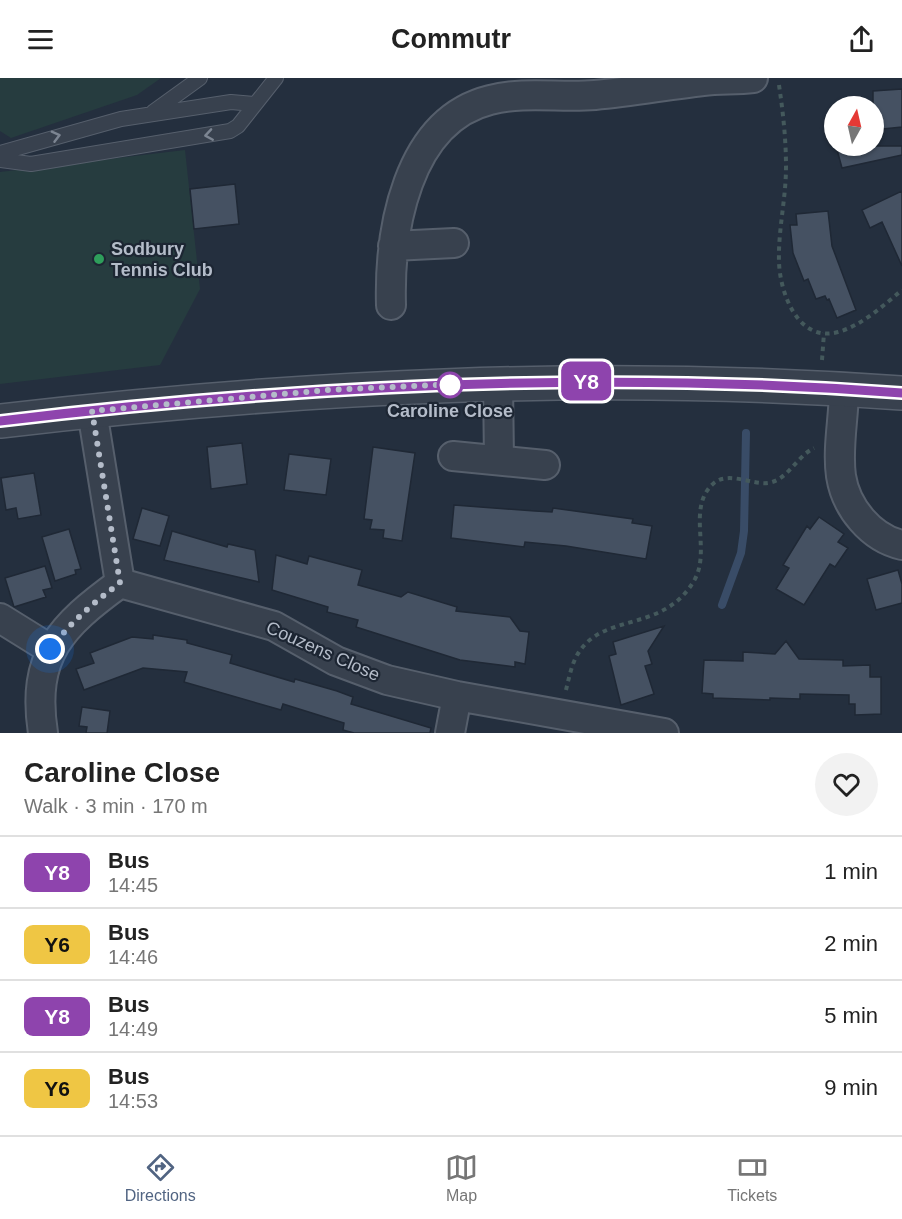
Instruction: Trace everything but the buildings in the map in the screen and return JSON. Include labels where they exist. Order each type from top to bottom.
[{"type":"street","points":[[391,305],[393,246],[412,177],[431,139],[448,120],[475,105],[510,96],[593,95],[753,78]]},
{"type":"street","points":[[393,246],[454,243]]},
{"type":"street","points":[[832,379],[841,476],[848,498],[860,518],[875,534],[902,545]]},
{"type":"street","points":[[0,421],[328,390],[498,383],[832,379],[902,393]]},
{"type":"street","points":[[498,383],[499,460]]},
{"type":"street","points":[[43,733],[39,710],[42,678],[50,649],[90,604],[120,583],[92,411]]},
{"type":"street","points":[[453,456],[545,465]]},
{"type":"street","name":"Couzens Close","points":[[120,583],[274,626],[336,661],[387,680],[458,696],[664,733]]},
{"type":"street","points":[[0,618],[50,649]]},
{"type":"street","points":[[450,733],[458,696]]},
{"type":"lane","points":[[149,115],[200,78]]},
{"type":"lane","points":[[0,160],[31,164],[230,131],[238,126],[276,78]]},
{"type":"lane","points":[[0,153],[121,119],[231,102],[254,104]]},
{"type":"path","points":[[779,78],[786,166],[780,236],[780,275],[787,299],[796,318],[805,326],[824,333],[836,333],[850,327],[902,290]]},
{"type":"path","points":[[824,333],[832,379]]},
{"type":"path","points":[[560,713],[579,651],[598,634],[659,614],[685,595],[697,575],[701,551],[700,511],[705,494],[717,481],[740,478],[765,483],[780,480],[806,452],[824,442]]},
{"type":"green space","points":[[0,78],[161,78],[137,95],[11,138],[0,131]]},
{"type":"green space","name":"Sodbury Tennis Club","points":[[185,150],[200,289],[160,365],[0,384],[0,172]]},
{"type":"waterway","points":[[722,605],[741,553],[744,531],[746,433]]},
{"type":"bus line","name":"Y8","points":[[0,421],[328,390],[498,383],[634,381],[807,386],[902,393]]},
{"type":"place","name":"Sodbury Tennis Club","points":[[99,259]]},
{"type":"place","name":"Caroline Close","points":[[450,385]]},
{"type":"route","points":[[50,649],[90,604],[120,583],[92,411],[328,390],[456,384],[450,385]]}]
